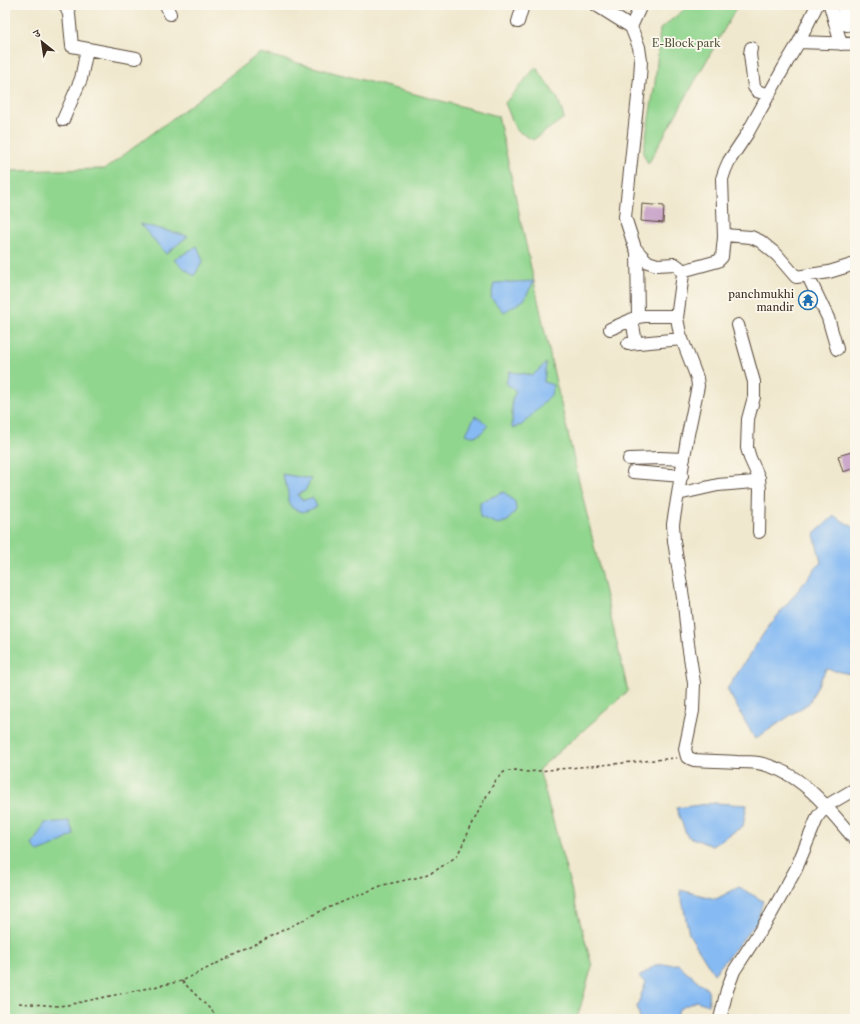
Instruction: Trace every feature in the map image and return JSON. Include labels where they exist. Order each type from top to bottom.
[{"type":"street","points":[[65,5],[69,14],[72,46],[136,58]]},
{"type":"street","points":[[518,22],[523,5]]},
{"type":"street","points":[[596,5],[631,27],[639,47],[641,61],[625,217],[637,251],[635,318],[632,343],[682,339]]},
{"type":"street","points":[[631,27],[641,5]]},
{"type":"street","points":[[682,271],[720,260],[723,253],[724,235],[722,179],[725,170],[799,42],[817,5]]},
{"type":"street","points":[[830,5],[841,44]]},
{"type":"street","points":[[847,9],[847,25]]},
{"type":"street","points":[[799,42],[855,44]]},
{"type":"street","points":[[751,48],[750,54],[754,88],[757,91],[769,95]]},
{"type":"street","points":[[64,120],[81,79],[87,49]]},
{"type":"street","points":[[724,235],[756,238],[777,255],[794,276],[799,278],[829,272],[855,264]]},
{"type":"street","points":[[637,251],[648,262],[657,265],[675,264],[682,271],[683,274],[677,316],[678,325],[697,378],[698,386],[687,439],[673,524],[674,541],[694,683],[694,711],[685,749],[687,757],[694,760],[758,763],[774,768],[791,776],[809,789],[826,806],[855,840]]},
{"type":"street","points":[[808,276],[828,318],[836,349]]},
{"type":"street","points":[[610,329],[635,318],[644,316],[677,316]]},
{"type":"street","points":[[738,325],[755,390],[748,419],[748,448],[750,458],[759,478],[759,532]]},
{"type":"street","points":[[629,459],[684,459]]},
{"type":"street","points":[[633,472],[682,476]]},
{"type":"street","points":[[678,494],[718,485],[754,482],[759,478]]},
{"type":"street","points":[[720,1019],[727,990],[734,971],[771,914],[789,882],[818,816],[826,806],[855,789]]},
{"type":"path","points":[[19,1003],[58,1006],[67,1005],[182,981],[323,910],[383,884],[420,877],[436,871],[457,856],[489,792],[496,780],[504,772],[516,770],[527,772],[687,757]]},
{"type":"path","points":[[182,981],[220,1019]]},
{"type":"green space","name":"E-Block park","points":[[690,5],[738,5],[648,164],[643,153],[655,83],[660,29]]},
{"type":"green space","points":[[260,53],[498,116],[555,378],[628,691],[539,769],[592,966],[577,1019],[5,1019],[5,171],[105,169]]},
{"type":"green space","points":[[536,67],[558,99],[564,118],[533,140],[516,130],[505,103]]},
{"type":"water","points":[[140,224],[188,236],[166,254]]},
{"type":"water","points":[[197,246],[203,261],[194,276],[174,260]]},
{"type":"water","points":[[534,281],[524,300],[504,312],[491,298],[494,283]]},
{"type":"water","points":[[546,363],[544,382],[553,385],[551,395],[522,425],[512,428],[512,400],[516,391],[506,383],[510,370],[511,372],[533,375]]},
{"type":"water","points":[[475,416],[488,425],[476,436],[466,434]]},
{"type":"water","points":[[282,474],[311,479],[305,491],[297,495],[303,500],[313,498],[317,507],[303,512],[292,508],[288,501],[288,492]]},
{"type":"water","points":[[504,492],[515,502],[516,510],[508,521],[498,524],[480,517],[480,502]]},
{"type":"water","points":[[834,516],[855,528],[855,675],[826,669],[809,703],[755,739],[727,689],[766,630],[821,562],[814,534]]},
{"type":"water","points":[[715,803],[747,805],[743,826],[712,846],[687,836],[676,808]]},
{"type":"water","points":[[69,821],[74,835],[38,852],[32,845],[45,823]]},
{"type":"water","points":[[739,887],[763,901],[757,922],[714,974],[689,934],[680,890],[716,899]]},
{"type":"water","points":[[678,964],[708,990],[709,1005],[696,1001],[679,1009],[676,1019],[640,1019],[637,1006],[646,982],[639,977],[655,965]]},
{"type":"building","points":[[642,204],[664,206],[663,223],[641,221]]},
{"type":"building","points":[[855,451],[855,468],[843,472],[838,456]]},
{"type":"place","name":"panchmukhi mandir","points":[[808,300]]}]
